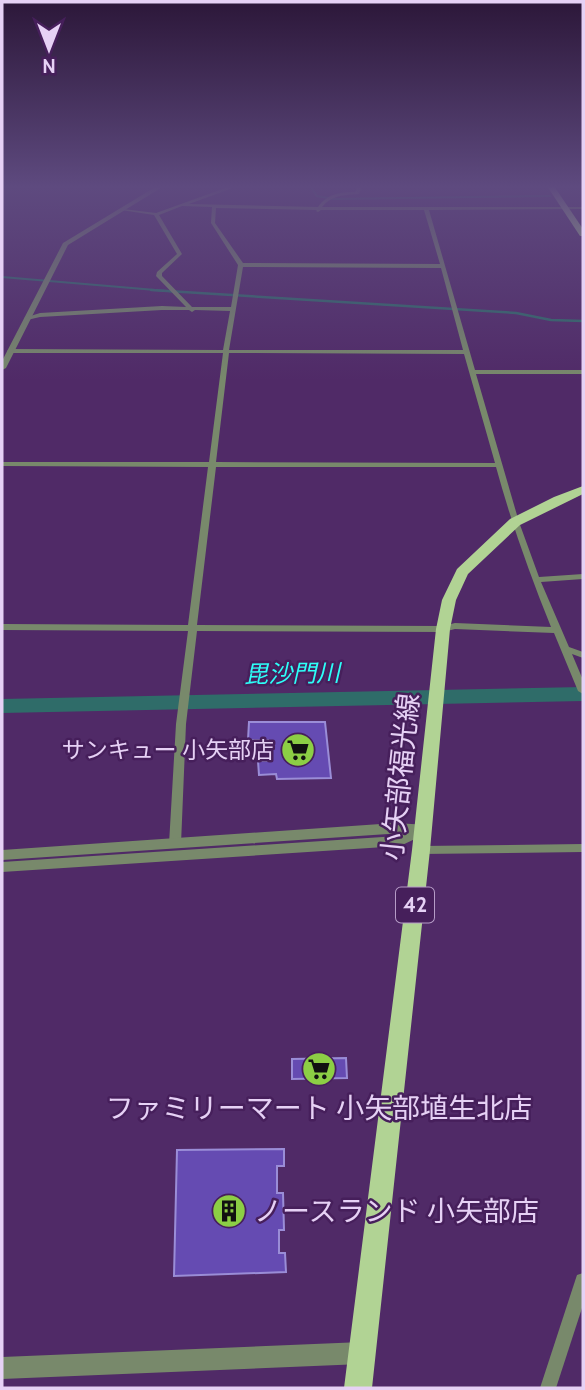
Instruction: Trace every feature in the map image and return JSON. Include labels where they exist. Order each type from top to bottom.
[{"type":"main road","name":"小矢部福光線","points":[[358,1388],[421,850],[443,629],[449,600],[462,572],[515,522],[583,490]]},
{"type":"street","points":[[2,368],[61,251]]},
{"type":"street","points":[[178,251],[180,254],[159,276],[192,310]]},
{"type":"street","points":[[175,844],[181,724],[195,629],[226,351],[241,265],[232,251]]},
{"type":"street","points":[[438,251],[515,522],[536,580],[583,691]]},
{"type":"street","points":[[241,265],[443,267]]},
{"type":"street","points":[[27,318],[162,308],[233,309]]},
{"type":"street","points":[[10,351],[466,352]]},
{"type":"street","points":[[472,372],[583,372]]},
{"type":"street","points":[[2,464],[498,466]]},
{"type":"street","points":[[536,580],[583,576]]},
{"type":"street","points":[[2,628],[443,629],[455,626],[557,630]]},
{"type":"street","points":[[565,649],[583,654]]},
{"type":"street","points":[[2,855],[395,828],[423,829]]},
{"type":"street","points":[[2,867],[400,841],[423,829]]},
{"type":"street","points":[[421,850],[583,848]]},
{"type":"street","points":[[548,1388],[583,1281]]},
{"type":"street","points":[[2,1368],[362,1353]]},
{"type":"building","name":"サンキュー 小矢部店","points":[[249,722],[325,722],[331,778],[277,779],[276,774],[259,775],[258,761],[268,761],[268,740],[248,740]]},
{"type":"building","name":"ファミリーマート 小矢部埴生北店","points":[[346,1058],[347,1078],[292,1079],[292,1059]]},
{"type":"building","name":"ノースランド 小矢部店","points":[[284,1149],[284,1166],[277,1166],[277,1193],[283,1193],[284,1230],[279,1230],[279,1253],[285,1253],[286,1272],[174,1276],[177,1150]]},
{"type":"waterway","points":[[2,277],[168,291]]},
{"type":"waterway","points":[[151,290],[168,291]]},
{"type":"waterway","points":[[168,291],[516,313],[551,320],[583,321]]},
{"type":"waterway","points":[[168,291],[179,292]]},
{"type":"waterway","name":"毘沙門川","points":[[2,706],[583,694]]},
{"type":"place","name":"サンキュー 小矢部店","points":[[298,750]]},
{"type":"place","name":"ファミリーマート 小矢部埴生北店","points":[[319,1069]]},
{"type":"place","name":"ノースランド 小矢部店","points":[[229,1211]]}]
